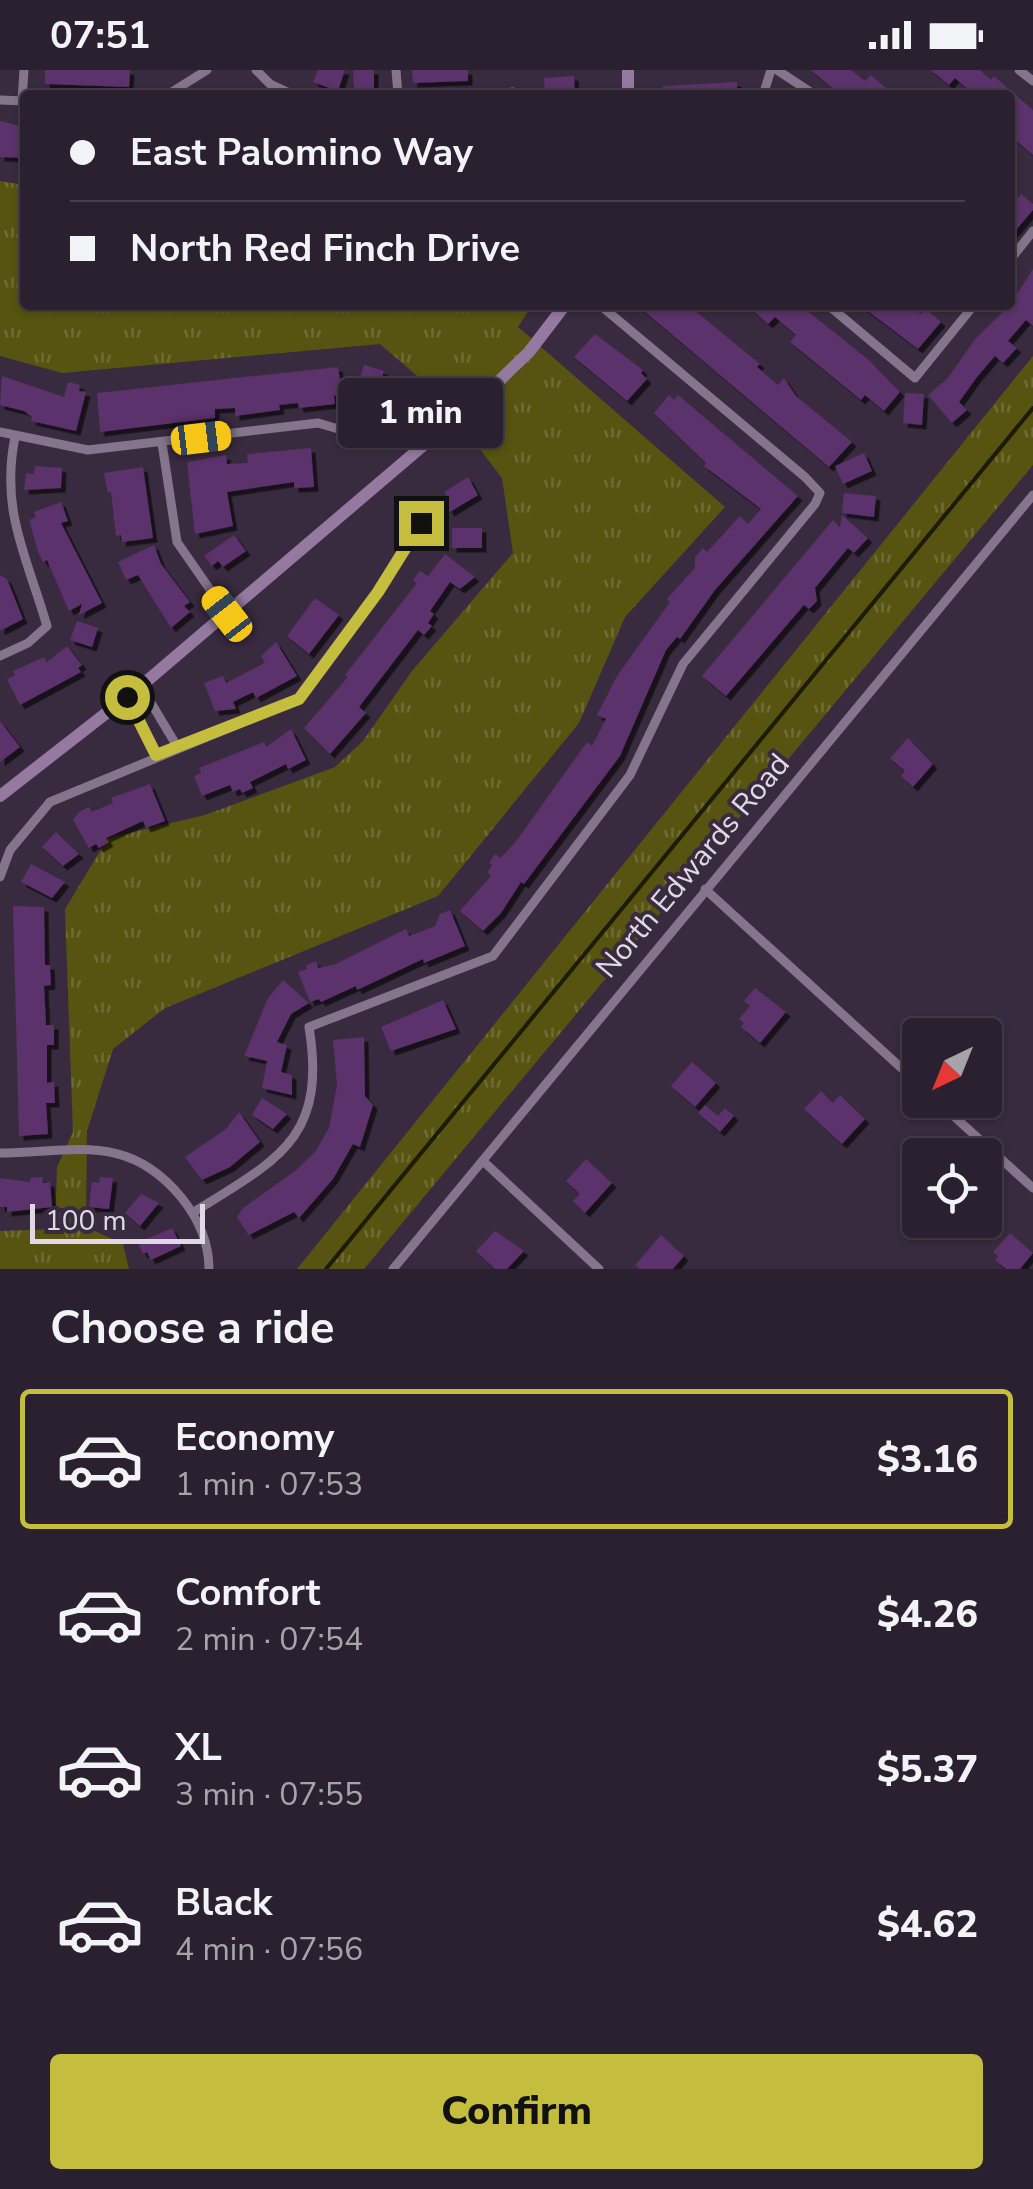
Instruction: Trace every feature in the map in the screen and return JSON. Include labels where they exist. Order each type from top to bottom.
[{"type":"street","points":[[176,90],[208,70]]},
{"type":"street","points":[[256,70],[283,90]]},
{"type":"street","points":[[774,70],[807,90]]},
{"type":"street","points":[[1019,70],[1033,82]]},
{"type":"street","points":[[1015,254],[1033,231]]},
{"type":"street","points":[[0,796],[141,686],[500,380],[529,352],[561,310]]},
{"type":"street","points":[[194,1212],[282,1154],[298,1132],[309,1112],[314,1084],[309,1027],[494,956],[630,775],[682,664],[816,504],[820,493],[606,310]]},
{"type":"street","points":[[834,310],[915,378],[970,310]]},
{"type":"street","points":[[0,432],[88,450],[318,423],[352,433]]},
{"type":"street","points":[[0,656],[28,642],[47,626],[3,506],[2,476],[15,437]]},
{"type":"street","points":[[162,443],[177,542],[227,614]]},
{"type":"street","name":"North Edwards Road","points":[[392,1269],[1033,495]]},
{"type":"street","points":[[0,877],[10,850],[50,802],[299,699],[378,592],[421,523]]},
{"type":"street","points":[[141,686],[178,748]]},
{"type":"street","points":[[127,697],[156,755]]},
{"type":"street","points":[[705,888],[902,1069]]},
{"type":"street","points":[[956,1118],[1033,1188]]},
{"type":"street","points":[[0,1153],[110,1152],[152,1165],[194,1212],[209,1254],[210,1269]]},
{"type":"street","points":[[484,1161],[599,1269]]},
{"type":"green space","points":[[0,181],[20,184],[20,310],[529,310],[518,327],[725,507],[625,617],[579,723],[438,896],[165,1008],[113,1049],[87,1131],[86,1227],[123,1244],[129,1269],[0,1269],[0,1231],[55,1229],[57,1167],[73,1132],[65,909],[108,838],[205,815],[335,767],[363,741],[412,671],[513,553],[502,478],[437,393],[380,344],[62,373],[0,356]]},
{"type":"green space","points":[[1033,356],[1033,465],[364,1269],[297,1269]]},
{"type":"building","points":[[45,70],[130,70],[129,87],[45,84]]},
{"type":"building","points":[[318,70],[345,70],[338,90],[313,82]]},
{"type":"building","points":[[353,70],[374,70],[374,90],[354,90]]},
{"type":"building","points":[[412,70],[468,70],[468,81],[413,83]]},
{"type":"building","points":[[811,70],[851,70],[865,81],[871,75],[888,90],[834,90]]},
{"type":"building","points":[[931,70],[980,70],[1010,90],[968,90],[955,78],[949,85]]},
{"type":"building","points":[[574,76],[575,90],[545,90],[544,78]]},
{"type":"building","points":[[737,82],[737,90],[663,90],[663,86]]},
{"type":"building","points":[[1015,94],[1033,110],[1033,155],[1015,139]]},
{"type":"building","points":[[0,121],[20,126],[20,158],[0,157]]},
{"type":"building","points":[[1021,194],[1033,204],[1033,210],[1015,231],[1015,201]]},
{"type":"building","points":[[1033,269],[1033,326],[1026,320],[1008,341],[1017,348],[1003,363],[995,356],[977,377],[959,402],[967,410],[952,423],[928,395],[948,378],[975,339],[1005,310],[1015,310],[1015,297]]},
{"type":"building","points":[[643,310],[694,310],[760,364],[757,367],[778,385],[784,378],[796,396],[852,442],[829,467]]},
{"type":"building","points":[[753,310],[806,310],[870,361],[900,392],[884,411],[865,395],[861,400],[790,342],[796,335],[775,317],[768,324]]},
{"type":"building","points":[[867,310],[916,310],[921,314],[927,310],[941,322],[918,349]]},
{"type":"building","points":[[595,334],[643,370],[641,373],[647,379],[627,401],[574,357]]},
{"type":"building","points":[[364,365],[384,371],[373,405],[355,393]]},
{"type":"building","points":[[338,367],[342,394],[334,396],[335,404],[299,408],[298,403],[279,405],[280,410],[235,416],[235,408],[215,409],[215,418],[100,432],[97,393]]},
{"type":"building","points":[[2,376],[64,397],[68,382],[80,385],[79,391],[86,392],[76,431],[31,421],[32,417],[24,411],[0,405]]},
{"type":"building","points":[[403,389],[421,400],[395,426],[381,411]]},
{"type":"building","points":[[905,393],[924,394],[922,425],[903,423]]},
{"type":"building","points":[[669,395],[674,400],[678,395],[798,496],[715,590],[680,639],[677,637],[666,650],[620,756],[524,884],[521,882],[501,913],[483,931],[460,911],[491,876],[487,873],[492,865],[489,863],[495,854],[501,858],[517,840],[587,742],[592,746],[606,719],[597,715],[617,676],[670,602],[667,599],[695,568],[695,557],[703,548],[707,552],[740,516],[748,524],[761,509],[704,466],[706,463],[654,413]]},
{"type":"building","points":[[311,448],[314,487],[294,488],[294,482],[227,492],[233,526],[195,534],[187,462],[226,455],[227,464],[248,463],[247,454]]},
{"type":"building","points":[[864,453],[872,471],[843,484],[835,466]]},
{"type":"building","points":[[35,466],[62,468],[61,488],[24,490],[26,473],[34,474]]},
{"type":"building","points":[[143,467],[153,538],[122,542],[121,535],[116,536],[111,492],[108,493],[104,473]]},
{"type":"building","points":[[468,477],[478,495],[450,512],[443,501],[448,498],[444,492]]},
{"type":"building","points":[[844,493],[876,496],[874,517],[842,513]]},
{"type":"building","points":[[61,502],[68,521],[61,523],[102,603],[79,615],[82,604],[69,611],[47,560],[43,562],[38,552],[29,520],[36,517],[34,512]]},
{"type":"building","points":[[842,515],[868,538],[854,553],[848,548],[815,588],[817,601],[809,609],[804,605],[726,696],[702,676],[833,520],[840,527]]},
{"type":"building","points":[[452,528],[482,528],[482,548],[452,548]]},
{"type":"building","points":[[234,535],[246,551],[223,567],[218,561],[212,566],[204,556]]},
{"type":"building","points":[[154,545],[161,564],[190,602],[184,606],[190,612],[171,628],[138,575],[126,580],[118,562]]},
{"type":"building","points":[[445,554],[475,577],[460,589],[450,582],[430,611],[434,614],[428,623],[432,626],[424,635],[418,630],[359,707],[366,713],[330,754],[304,728],[348,677],[345,675],[417,583],[413,580],[420,571],[428,576]]},
{"type":"building","points":[[0,575],[7,579],[23,619],[0,631]]},
{"type":"building","points":[[315,598],[339,615],[309,654],[287,636]]},
{"type":"building","points":[[77,621],[98,628],[92,647],[70,640]]},
{"type":"building","points":[[276,642],[297,676],[256,698],[253,692],[233,702],[236,709],[215,711],[204,683],[223,676],[226,683],[265,663],[261,656]]},
{"type":"building","points":[[67,646],[82,665],[78,668],[81,672],[20,705],[7,679],[15,675],[13,671],[44,657],[47,662]]},
{"type":"building","points":[[0,721],[20,747],[0,762]]},
{"type":"building","points":[[291,729],[306,760],[288,769],[286,764],[250,782],[253,788],[242,793],[240,789],[233,792],[230,785],[202,796],[194,776],[201,773],[199,768],[264,742],[266,747]]},
{"type":"building","points":[[908,738],[933,764],[913,787],[901,776],[905,771],[890,758]]},
{"type":"building","points":[[150,784],[165,821],[146,828],[143,821],[106,838],[109,842],[99,848],[96,844],[89,848],[73,820],[79,812],[89,807],[92,812],[113,803],[111,798]]},
{"type":"building","points":[[56,832],[79,854],[63,866],[42,847]]},
{"type":"building","points":[[31,864],[65,882],[52,898],[21,882]]},
{"type":"building","points":[[13,906],[44,907],[45,965],[50,965],[51,985],[44,986],[46,1025],[54,1025],[54,1045],[47,1045],[47,1083],[54,1082],[55,1103],[46,1103],[48,1134],[19,1136]]},
{"type":"building","points":[[450,910],[465,946],[424,963],[423,959],[357,990],[356,986],[321,1002],[310,1002],[298,972],[307,969],[306,965],[316,961],[318,968],[336,964],[406,929],[409,936],[435,926],[440,914]]},
{"type":"building","points":[[283,980],[309,1003],[291,1014],[277,1042],[287,1045],[281,1072],[292,1075],[292,1095],[262,1088],[267,1061],[244,1056],[268,998]]},
{"type":"building","points":[[755,988],[786,1012],[760,1043],[741,1027],[744,1023],[739,1019],[750,1006],[744,1001]]},
{"type":"building","points":[[443,1000],[456,1029],[391,1051],[381,1027]]},
{"type":"building","points":[[364,1037],[365,1096],[373,1105],[360,1147],[353,1144],[333,1179],[299,1218],[294,1212],[249,1235],[237,1217],[242,1209],[296,1170],[315,1152],[329,1128],[337,1085],[333,1040]]},
{"type":"building","points":[[692,1062],[716,1083],[695,1107],[671,1086]]},
{"type":"building","points":[[821,1091],[833,1103],[840,1095],[865,1119],[842,1144],[804,1109]]},
{"type":"building","points":[[262,1098],[287,1114],[273,1129],[252,1115]]},
{"type":"building","points":[[705,1105],[718,1116],[725,1108],[734,1116],[720,1132],[698,1113]]},
{"type":"building","points":[[239,1112],[260,1142],[230,1167],[202,1180],[185,1157],[226,1129]]},
{"type":"building","points":[[586,1159],[612,1183],[585,1213],[573,1201],[580,1194],[566,1181]]},
{"type":"building","points":[[42,1177],[43,1183],[50,1182],[52,1207],[7,1212],[7,1207],[0,1207],[0,1178],[30,1182],[30,1178]]},
{"type":"building","points":[[100,1177],[113,1178],[109,1209],[89,1207],[92,1182],[99,1183]]},
{"type":"building","points":[[141,1194],[159,1203],[140,1226],[125,1213]]},
{"type":"building","points":[[172,1228],[181,1246],[151,1260],[147,1252],[143,1254],[138,1243]]},
{"type":"building","points":[[495,1231],[524,1251],[507,1269],[495,1269],[476,1251]]},
{"type":"building","points":[[1010,1233],[1033,1253],[1020,1269],[1006,1269],[995,1260],[998,1256],[993,1252]]},
{"type":"building","points":[[661,1235],[684,1256],[673,1269],[640,1269],[635,1265]]},
{"type":"waterway","points":[[326,1269],[1033,408]]},
{"type":"route","points":[[127,697],[156,755],[229,730],[299,699],[378,592],[421,523]]}]
